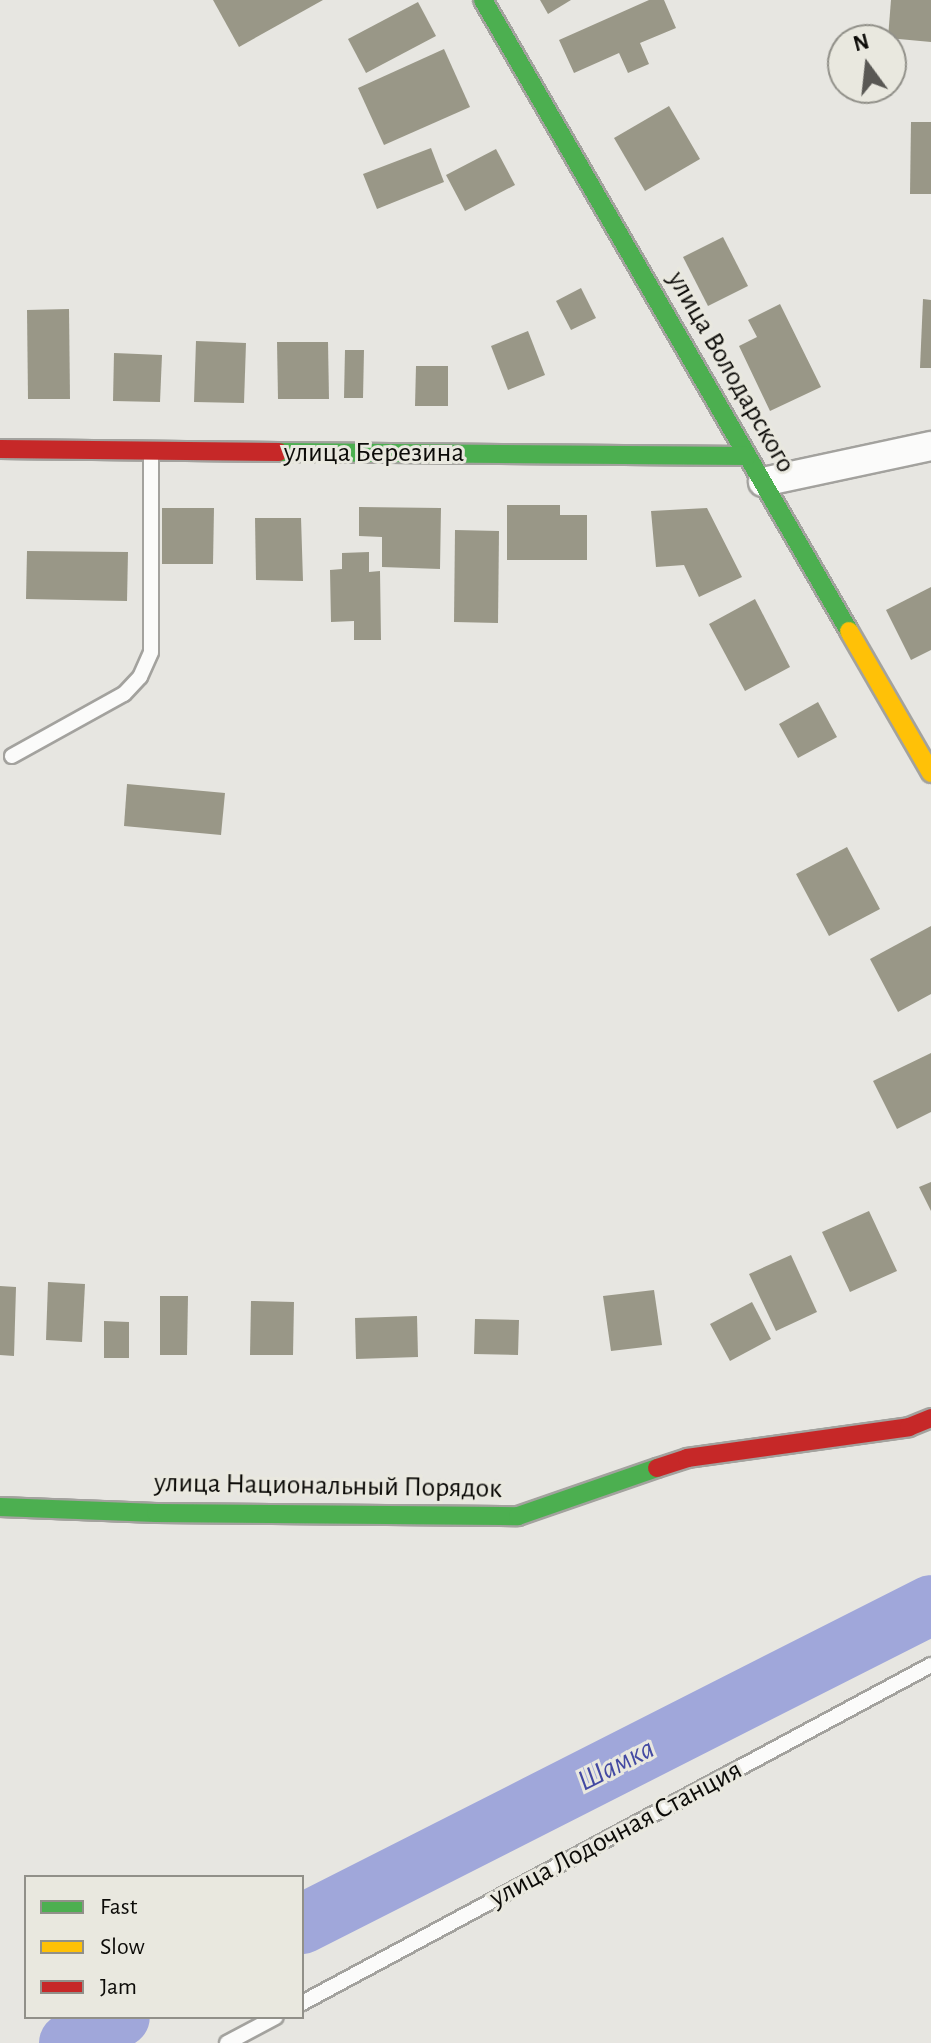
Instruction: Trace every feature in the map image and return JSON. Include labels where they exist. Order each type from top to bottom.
[{"type":"street","name":"улица Володарского","points":[[483,0],[931,773]]},
{"type":"street","points":[[763,482],[931,446]]},
{"type":"street","name":"улица Березина","points":[[0,449],[747,456]]},
{"type":"street","name":"улица Национальный Порядок","points":[[0,1507],[156,1513],[518,1516],[687,1458],[909,1427],[931,1418]]},
{"type":"lane","points":[[12,756],[124,694],[140,677],[151,652],[151,451]]},
{"type":"lane","name":"улица Лодочная Станция","points":[[304,2002],[931,1665]]},
{"type":"lane","points":[[227,2043],[272,2019]]},
{"type":"building","points":[[213,0],[323,0],[239,47]]},
{"type":"building","points":[[540,0],[571,0],[548,14]]},
{"type":"building","points":[[649,0],[664,0],[676,28],[640,43],[649,64],[628,73],[619,53],[574,73],[559,40]]},
{"type":"building","points":[[891,0],[931,0],[931,42],[907,40],[907,24],[889,24]]},
{"type":"building","points":[[418,2],[436,36],[366,73],[348,39]]},
{"type":"building","points":[[444,49],[470,107],[384,145],[358,88]]},
{"type":"building","points":[[669,106],[700,159],[645,191],[614,138]]},
{"type":"building","points":[[911,122],[931,122],[931,194],[910,194]]},
{"type":"building","points":[[431,148],[444,182],[377,209],[363,174]]},
{"type":"building","points":[[496,149],[515,185],[465,211],[446,175]]},
{"type":"building","points":[[723,237],[748,286],[708,306],[683,257]]},
{"type":"building","points":[[581,288],[596,318],[571,330],[556,301]]},
{"type":"building","points":[[923,299],[931,300],[931,368],[920,368]]},
{"type":"building","points":[[780,304],[821,387],[770,411],[739,346],[757,337],[748,320]]},
{"type":"building","points":[[69,309],[70,399],[28,399],[27,310]]},
{"type":"building","points":[[528,331],[545,375],[508,390],[491,346]]},
{"type":"building","points":[[196,341],[246,343],[244,403],[194,402]]},
{"type":"building","points":[[277,342],[328,342],[329,399],[278,399]]},
{"type":"building","points":[[345,350],[364,350],[363,398],[344,398]]},
{"type":"building","points":[[114,353],[162,355],[160,402],[113,401]]},
{"type":"building","points":[[416,366],[448,366],[448,406],[415,406]]},
{"type":"building","points":[[507,505],[560,505],[560,515],[587,515],[587,560],[507,560]]},
{"type":"building","points":[[359,507],[441,508],[440,569],[382,567],[382,537],[359,536]]},
{"type":"building","points":[[162,508],[214,508],[213,564],[162,564]]},
{"type":"building","points":[[707,508],[742,577],[699,597],[684,565],[656,567],[651,511]]},
{"type":"building","points":[[255,518],[301,518],[303,581],[256,580]]},
{"type":"building","points":[[455,530],[499,531],[498,623],[454,622]]},
{"type":"building","points":[[27,551],[128,552],[127,601],[26,599]]},
{"type":"building","points":[[369,552],[369,572],[380,571],[381,640],[354,640],[354,621],[331,622],[330,570],[342,569],[342,553]]},
{"type":"building","points":[[931,587],[931,650],[911,660],[886,610]]},
{"type":"building","points":[[755,599],[790,667],[745,691],[709,624]]},
{"type":"building","points":[[818,702],[837,737],[798,758],[779,724]]},
{"type":"building","points":[[127,784],[225,793],[221,835],[124,826]]},
{"type":"building","points":[[847,847],[880,909],[829,936],[796,874]]},
{"type":"building","points":[[931,926],[931,994],[898,1012],[870,959]]},
{"type":"building","points":[[931,1053],[931,1112],[897,1129],[873,1081]]},
{"type":"building","points":[[931,1182],[931,1211],[919,1187]]},
{"type":"building","points":[[869,1211],[897,1271],[850,1292],[822,1232]]},
{"type":"building","points":[[791,1255],[817,1312],[776,1331],[749,1274]]},
{"type":"building","points":[[48,1282],[85,1284],[82,1342],[46,1340]]},
{"type":"building","points":[[0,1286],[16,1287],[14,1356],[0,1355]]},
{"type":"building","points":[[654,1290],[662,1345],[611,1351],[603,1296]]},
{"type":"building","points":[[160,1296],[188,1296],[187,1355],[160,1355]]},
{"type":"building","points":[[251,1301],[294,1302],[293,1355],[250,1355]]},
{"type":"building","points":[[752,1302],[771,1339],[730,1361],[710,1324]]},
{"type":"building","points":[[417,1316],[418,1357],[356,1359],[355,1318]]},
{"type":"building","points":[[475,1319],[519,1320],[518,1355],[474,1354]]},
{"type":"building","points":[[104,1321],[129,1322],[129,1358],[104,1358]]},
{"type":"waterway","name":"Шамка","points":[[304,1923],[931,1605]]},
{"type":"waterway","name":"Шамка","points":[[69,2043],[116,2019]]},
{"type":"traffic: fast","points":[[483,0],[849,631]]},
{"type":"traffic: fast","points":[[279,452],[747,456]]},
{"type":"traffic: fast","points":[[0,1507],[156,1513],[518,1516],[657,1468]]},
{"type":"traffic: slow","points":[[849,631],[931,773]]},
{"type":"traffic: jam","points":[[0,449],[279,452]]},
{"type":"traffic: jam","points":[[657,1468],[687,1458],[909,1427],[931,1418]]}]
